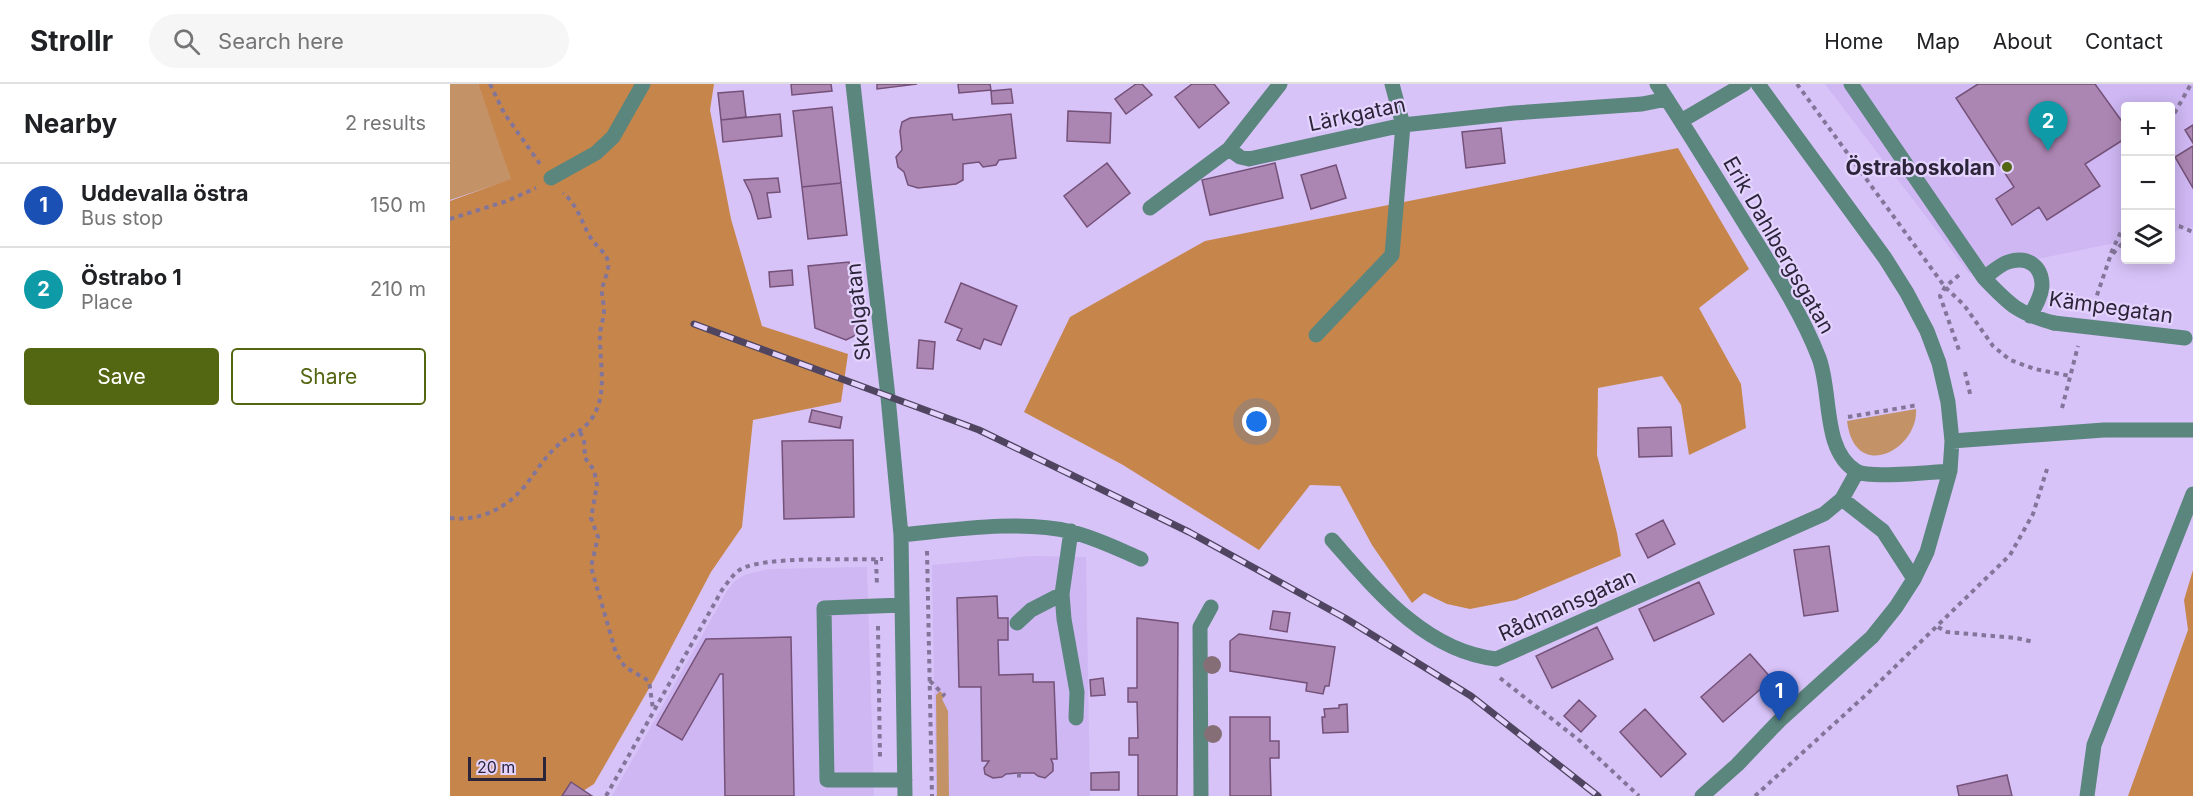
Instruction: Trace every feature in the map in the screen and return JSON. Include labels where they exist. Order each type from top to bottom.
[{"type":"street","points":[[551,178],[596,153],[613,136],[643,84]]},
{"type":"street","name":"Skolgatan","points":[[853,84],[887,385],[901,535],[905,796]]},
{"type":"street","points":[[1150,208],[1229,149],[1280,84]]},
{"type":"street","points":[[1316,335],[1392,255],[1403,125],[1392,84]]},
{"type":"street","name":"Erik Dahlbergsgatan","points":[[1657,84],[1772,267],[1812,340],[1825,374],[1833,441],[1844,461],[1857,472]]},
{"type":"street","points":[[1681,121],[1743,84]]},
{"type":"street","points":[[1705,795],[1779,721],[1872,637],[1896,607],[1914,579],[1927,552],[1950,471],[1952,441],[1948,402],[1939,363],[1927,331],[1885,258],[1758,84]]},
{"type":"street","name":"Kämpegatan","points":[[1851,84],[1984,278],[2008,303],[2030,316],[2054,323],[2189,339]]},
{"type":"street","name":"Lärkgatan","points":[[1229,149],[1240,157],[1249,159],[1403,125],[1514,113],[1642,104],[1667,99]]},
{"type":"street","points":[[1984,278],[2006,262],[2029,261],[2036,265],[2042,287],[2030,316]]},
{"type":"street","points":[[1952,441],[2103,430],[2193,430]]},
{"type":"street","points":[[1857,472],[1878,474],[1950,471]]},
{"type":"street","name":"Rådmansgatan","points":[[1332,540],[1380,595],[1402,615],[1449,645],[1474,657],[1496,659],[1824,514],[1842,499],[1857,472]]},
{"type":"street","points":[[2087,796],[2094,745],[2193,494]]},
{"type":"street","points":[[1842,499],[1883,531],[1914,579]]},
{"type":"street","points":[[901,535],[1033,525],[1071,531],[1101,540],[1141,558]]},
{"type":"street","points":[[1071,531],[1062,594],[1064,619],[1077,692],[1076,718]]},
{"type":"street","points":[[1017,623],[1031,610],[1062,594]]},
{"type":"street","points":[[902,605],[824,608],[827,780],[905,780]]},
{"type":"street","points":[[1201,796],[1200,627],[1211,608]]},
{"type":"path","points":[[450,518],[482,516],[502,507],[518,495],[542,461],[558,445],[580,432],[594,414],[601,393],[600,332],[604,310],[602,289],[609,264],[589,237],[581,215],[574,205],[517,134],[490,84]]},
{"type":"path","points":[[1797,84],[1945,287],[1964,305],[1994,346],[2010,360],[2035,369],[2070,376]]},
{"type":"path","points":[[2175,112],[2191,84]]},
{"type":"path","points":[[450,219],[523,195],[551,178]]},
{"type":"path","points":[[2175,226],[2193,232]]},
{"type":"path","points":[[2094,304],[2121,232]]},
{"type":"path","points":[[2110,257],[2121,245]]},
{"type":"path","points":[[2062,408],[2079,343]]},
{"type":"path","points":[[1830,420],[1918,405]]},
{"type":"path","points":[[580,432],[584,440],[585,458],[594,470],[597,484],[591,518],[598,537],[591,567],[615,653],[625,667],[649,681],[654,711]]},
{"type":"path","points":[[1755,796],[1938,627],[2010,555],[2033,514],[2047,469]]},
{"type":"path","points":[[926,533],[932,796]]},
{"type":"path","points":[[606,796],[731,577],[742,569],[768,562],[900,559]]},
{"type":"path","points":[[876,560],[881,781]]},
{"type":"path","points":[[1938,627],[1947,632],[2016,638],[2034,642]]},
{"type":"path","points":[[1496,659],[1501,681],[1580,741],[1639,796]]},
{"type":"path","points":[[930,680],[945,696]]},
{"type":"path","points":[[1019,773],[1020,780]]},
{"type":"shaded area","points":[[450,84],[478,84],[512,179],[450,200]]},
{"type":"shaded area","points":[[478,84],[714,84],[710,110],[731,219],[762,326],[848,354],[841,402],[753,420],[742,527],[711,572],[655,678],[594,784],[575,796],[450,796],[450,201],[511,179]]},
{"type":"shaded area","name":"Östraboskolan","points":[[1825,84],[2193,84],[2193,227],[2175,231],[2175,102],[2121,102],[2121,242],[1969,273]]},
{"type":"shaded area","points":[[1678,148],[1749,269],[1699,308],[1741,384],[1746,428],[1689,455],[1681,405],[1662,376],[1598,388],[1597,455],[1621,556],[1516,600],[1470,609],[1447,604],[1424,593],[1412,603],[1372,545],[1340,486],[1310,485],[1259,550],[1123,465],[1024,412],[1070,317],[1205,241]]},
{"type":"shaded area","points":[[1916,409],[1914,424],[1908,437],[1886,454],[1873,455],[1862,451],[1852,440],[1847,421]]},
{"type":"shaded area","points":[[1031,556],[1086,557],[1090,796],[936,796],[932,565]]},
{"type":"shaded area","points":[[867,567],[874,796],[612,796],[734,582],[744,575],[769,569]]},
{"type":"shaded area","points":[[2193,570],[2193,796],[2128,796],[2188,630],[2184,600]]},
{"type":"shaded area","points":[[940,691],[945,696],[942,699],[948,711],[949,796],[937,796],[936,695]]},
{"type":"building","points":[[791,84],[831,84],[832,91],[792,95]]},
{"type":"building","points":[[877,84],[917,84],[877,89]]},
{"type":"building","points":[[958,84],[990,84],[991,90],[959,93]]},
{"type":"building","points":[[1136,84],[1142,84],[1152,95],[1126,114],[1115,99]]},
{"type":"building","points":[[1192,84],[1214,84],[1229,103],[1199,128],[1175,97]]},
{"type":"building","points":[[1978,84],[2095,84],[2121,120],[2121,141],[2085,164],[2100,186],[2047,220],[2039,207],[2012,225],[1996,199],[2014,187],[1956,98]]},
{"type":"building","points":[[1011,89],[1013,103],[992,104],[991,91]]},
{"type":"building","points":[[743,91],[746,117],[721,120],[718,93]]},
{"type":"building","points":[[832,107],[841,183],[802,187],[793,111]]},
{"type":"building","points":[[1068,111],[1111,113],[1110,143],[1067,141]]},
{"type":"building","points":[[780,114],[782,136],[723,142],[721,120]]},
{"type":"building","points":[[952,114],[953,120],[1011,114],[1016,158],[999,160],[996,165],[983,167],[979,162],[963,164],[963,180],[956,184],[918,188],[908,185],[904,172],[898,167],[896,157],[902,150],[900,131],[902,122],[910,118]]},
{"type":"building","points":[[2193,125],[2193,143],[2185,130]]},
{"type":"building","points":[[1501,128],[1505,163],[1466,168],[1462,132]]},
{"type":"building","points":[[2193,146],[2193,188],[2175,157]]},
{"type":"building","points":[[1107,163],[1130,193],[1087,227],[1064,196]]},
{"type":"building","points":[[1275,163],[1283,198],[1210,215],[1202,180]]},
{"type":"building","points":[[1336,165],[1346,198],[1311,209],[1301,175]]},
{"type":"building","points":[[778,178],[780,192],[767,193],[771,217],[758,219],[751,194],[744,180]]},
{"type":"building","points":[[841,183],[847,235],[808,239],[802,187]]},
{"type":"building","points":[[849,262],[858,334],[846,340],[815,328],[808,266]]},
{"type":"building","points":[[792,270],[793,285],[770,287],[769,272]]},
{"type":"building","points":[[961,283],[1017,306],[1001,345],[984,339],[980,349],[957,340],[962,329],[945,322]]},
{"type":"building","points":[[919,340],[935,342],[933,369],[917,368]]},
{"type":"building","points":[[812,410],[842,417],[840,428],[809,422]]},
{"type":"building","points":[[1671,427],[1672,456],[1639,457],[1638,428]]},
{"type":"building","points":[[853,440],[854,517],[784,519],[782,441]]},
{"type":"building","points":[[1663,520],[1675,544],[1648,558],[1636,534]]},
{"type":"building","points":[[1829,546],[1838,611],[1804,616],[1794,550]]},
{"type":"building","points":[[1699,582],[1714,614],[1654,641],[1639,609]]},
{"type":"building","points":[[997,596],[998,618],[1008,618],[1008,640],[998,640],[999,675],[1033,674],[1033,682],[1054,682],[1057,759],[1051,759],[1053,771],[1045,778],[1034,773],[1006,774],[993,778],[985,774],[984,768],[989,761],[982,761],[981,687],[959,687],[957,598]]},
{"type":"building","points":[[1273,611],[1290,613],[1287,632],[1270,629]]},
{"type":"building","points":[[1137,618],[1178,623],[1177,796],[1138,796],[1138,755],[1129,755],[1129,738],[1138,738],[1137,702],[1128,702],[1128,688],[1137,688]]},
{"type":"building","points":[[1597,627],[1613,659],[1552,688],[1536,656]]},
{"type":"building","points":[[1239,634],[1335,647],[1329,686],[1325,686],[1323,694],[1306,691],[1307,683],[1230,671],[1230,641]]},
{"type":"building","points":[[791,637],[794,796],[725,796],[723,674],[720,674],[682,740],[657,725],[706,639]]},
{"type":"building","points":[[1750,654],[1772,679],[1723,722],[1701,697]]},
{"type":"building","points":[[1103,678],[1105,695],[1091,696],[1090,680]]},
{"type":"building","points":[[1579,700],[1596,716],[1581,732],[1564,716]]},
{"type":"building","points":[[1347,704],[1348,732],[1323,733],[1324,709],[1339,708],[1339,705]]},
{"type":"building","points":[[1645,709],[1686,754],[1661,777],[1620,732]]},
{"type":"building","points":[[1230,717],[1270,717],[1270,741],[1279,741],[1279,758],[1270,758],[1271,796],[1230,796]]},
{"type":"building","points":[[1119,772],[1119,790],[1091,790],[1091,773]]},
{"type":"building","points":[[2007,775],[2012,796],[1959,796],[1957,786]]},
{"type":"building","points":[[571,782],[592,796],[562,796]]},
{"type":"railway","points":[[694,324],[979,430],[1189,532],[1345,618],[1471,696],[1598,796]]},
{"type":"place","name":"Östrabo 1","points":[[2048,151]]},
{"type":"place","name":"Östraboskolan","points":[[2007,167]]},
{"type":"place","name":"Uddevalla östra","points":[[1779,721]]}]
